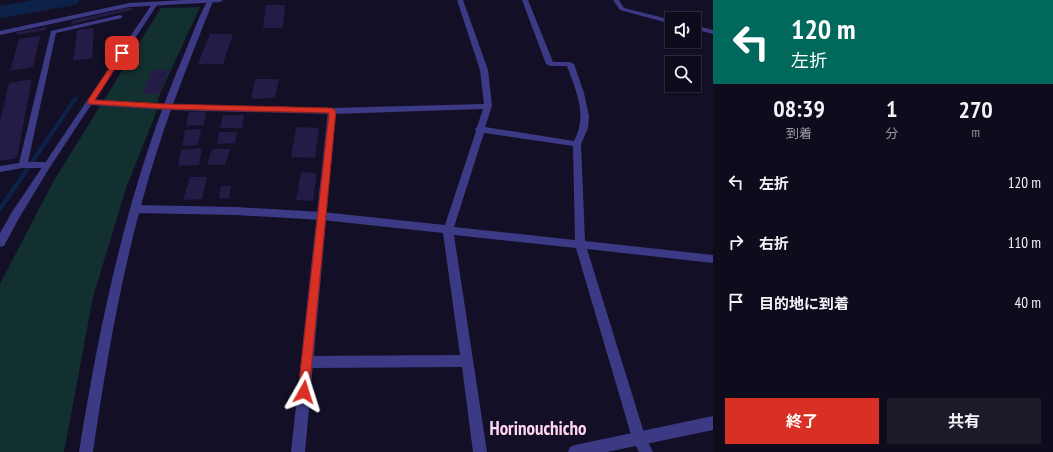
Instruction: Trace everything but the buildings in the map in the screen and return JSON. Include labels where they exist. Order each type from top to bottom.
[{"type":"street","points":[[0,33],[129,5],[154,5],[215,0],[167,107],[135,209],[118,275],[86,452]]},
{"type":"street","points":[[460,0],[484,70],[488,106],[479,129],[448,231],[480,452]]},
{"type":"street","points":[[525,0],[550,64],[570,64],[578,85],[583,106],[585,124],[577,144],[580,244],[639,438],[646,452]]},
{"type":"street","points":[[616,0],[622,9],[665,20]]},
{"type":"street","points":[[0,243],[42,165],[90,102],[154,5]]},
{"type":"street","points":[[701,29],[713,32]]},
{"type":"street","points":[[90,102],[167,107],[332,111],[488,106]]},
{"type":"street","points":[[298,452],[332,111]]},
{"type":"street","points":[[479,129],[577,144]]},
{"type":"street","points":[[135,209],[236,211],[322,216],[713,259]]},
{"type":"street","points":[[307,362],[467,361]]},
{"type":"street","points":[[575,452],[713,423]]},
{"type":"lane","points":[[24,165],[53,32],[120,17]]},
{"type":"lane","points":[[0,169],[24,165],[42,165]]},
{"type":"green space","points":[[200,7],[159,96],[156,113],[126,188],[93,297],[64,452],[0,452],[0,284],[53,182],[161,8]]},
{"type":"waterway","points":[[0,12],[70,0]]},
{"type":"waterway","points":[[0,209],[76,98]]},
{"type":"district","name":"Horinouchicho","points":[[538,428]]},
{"type":"route","points":[[122,53],[90,102],[167,107],[332,111],[315,295],[304,392]]}]
